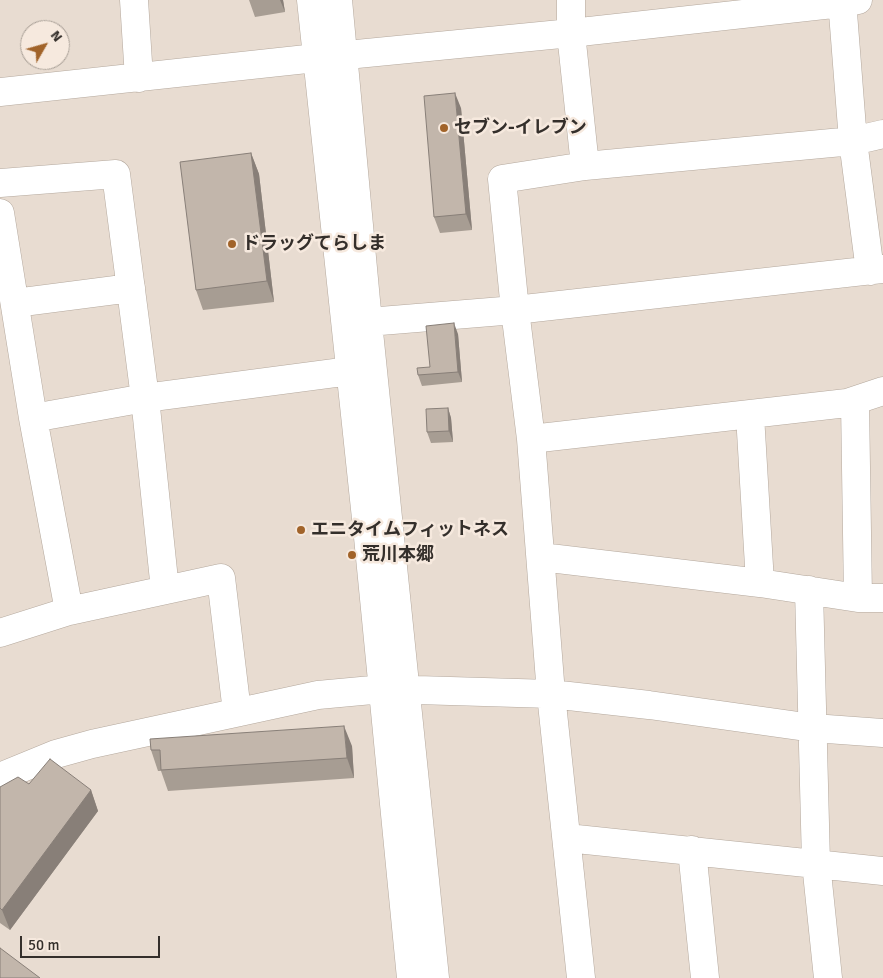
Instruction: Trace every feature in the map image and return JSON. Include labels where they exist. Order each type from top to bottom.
[{"type":"street","points":[[134,0],[139,78]]},
{"type":"street","points":[[311,0],[350,371],[435,978]]},
{"type":"street","points":[[338,0],[368,322],[395,689],[411,978]]},
{"type":"street","points":[[571,0],[571,33],[585,166]]},
{"type":"street","points":[[0,92],[571,33],[847,1],[854,141],[876,270],[514,310],[368,322]]},
{"type":"street","points":[[581,978],[552,694],[531,438],[514,310],[502,179],[585,166],[854,141],[883,134]]},
{"type":"street","points":[[0,183],[116,174],[145,398],[165,590]]},
{"type":"street","points":[[1,225],[33,418],[69,611]]},
{"type":"street","points":[[15,303],[131,288]]},
{"type":"street","points":[[33,418],[145,398],[350,371]]},
{"type":"street","points":[[531,438],[855,402],[883,391]]},
{"type":"street","points":[[540,557],[871,598],[855,402]]},
{"type":"street","points":[[750,415],[760,583]]},
{"type":"street","points":[[0,633],[69,611],[221,578],[238,712]]},
{"type":"street","points":[[809,590],[816,863],[828,978]]},
{"type":"street","points":[[0,776],[56,754],[92,744],[318,695],[395,689],[552,694],[659,706],[813,728],[883,733]]},
{"type":"street","points":[[567,838],[883,870]]},
{"type":"street","points":[[692,850],[705,978]]},
{"type":"building","points":[[455,93],[466,214],[434,217],[424,96]]},
{"type":"building","points":[[251,153],[267,281],[196,290],[180,162]]},
{"type":"building","points":[[454,323],[458,372],[418,375],[417,368],[430,367],[426,326]]},
{"type":"building","points":[[448,408],[449,431],[427,432],[426,409]]},
{"type":"building","points":[[344,726],[347,758],[161,770],[160,750],[151,750],[150,739]]},
{"type":"building","points":[[50,759],[91,790],[2,910],[0,908],[0,787],[18,777],[29,784]]},
{"type":"building","points":[[0,948],[40,978],[0,978]]},
{"type":"place","name":"セブン-イレブン","points":[[444,128]]},
{"type":"place","name":"ドラッグてらしま","points":[[232,244]]},
{"type":"place","name":"エニタイムフィットネス","points":[[301,530]]},
{"type":"place","name":"荒川本郷","points":[[352,555]]}]
